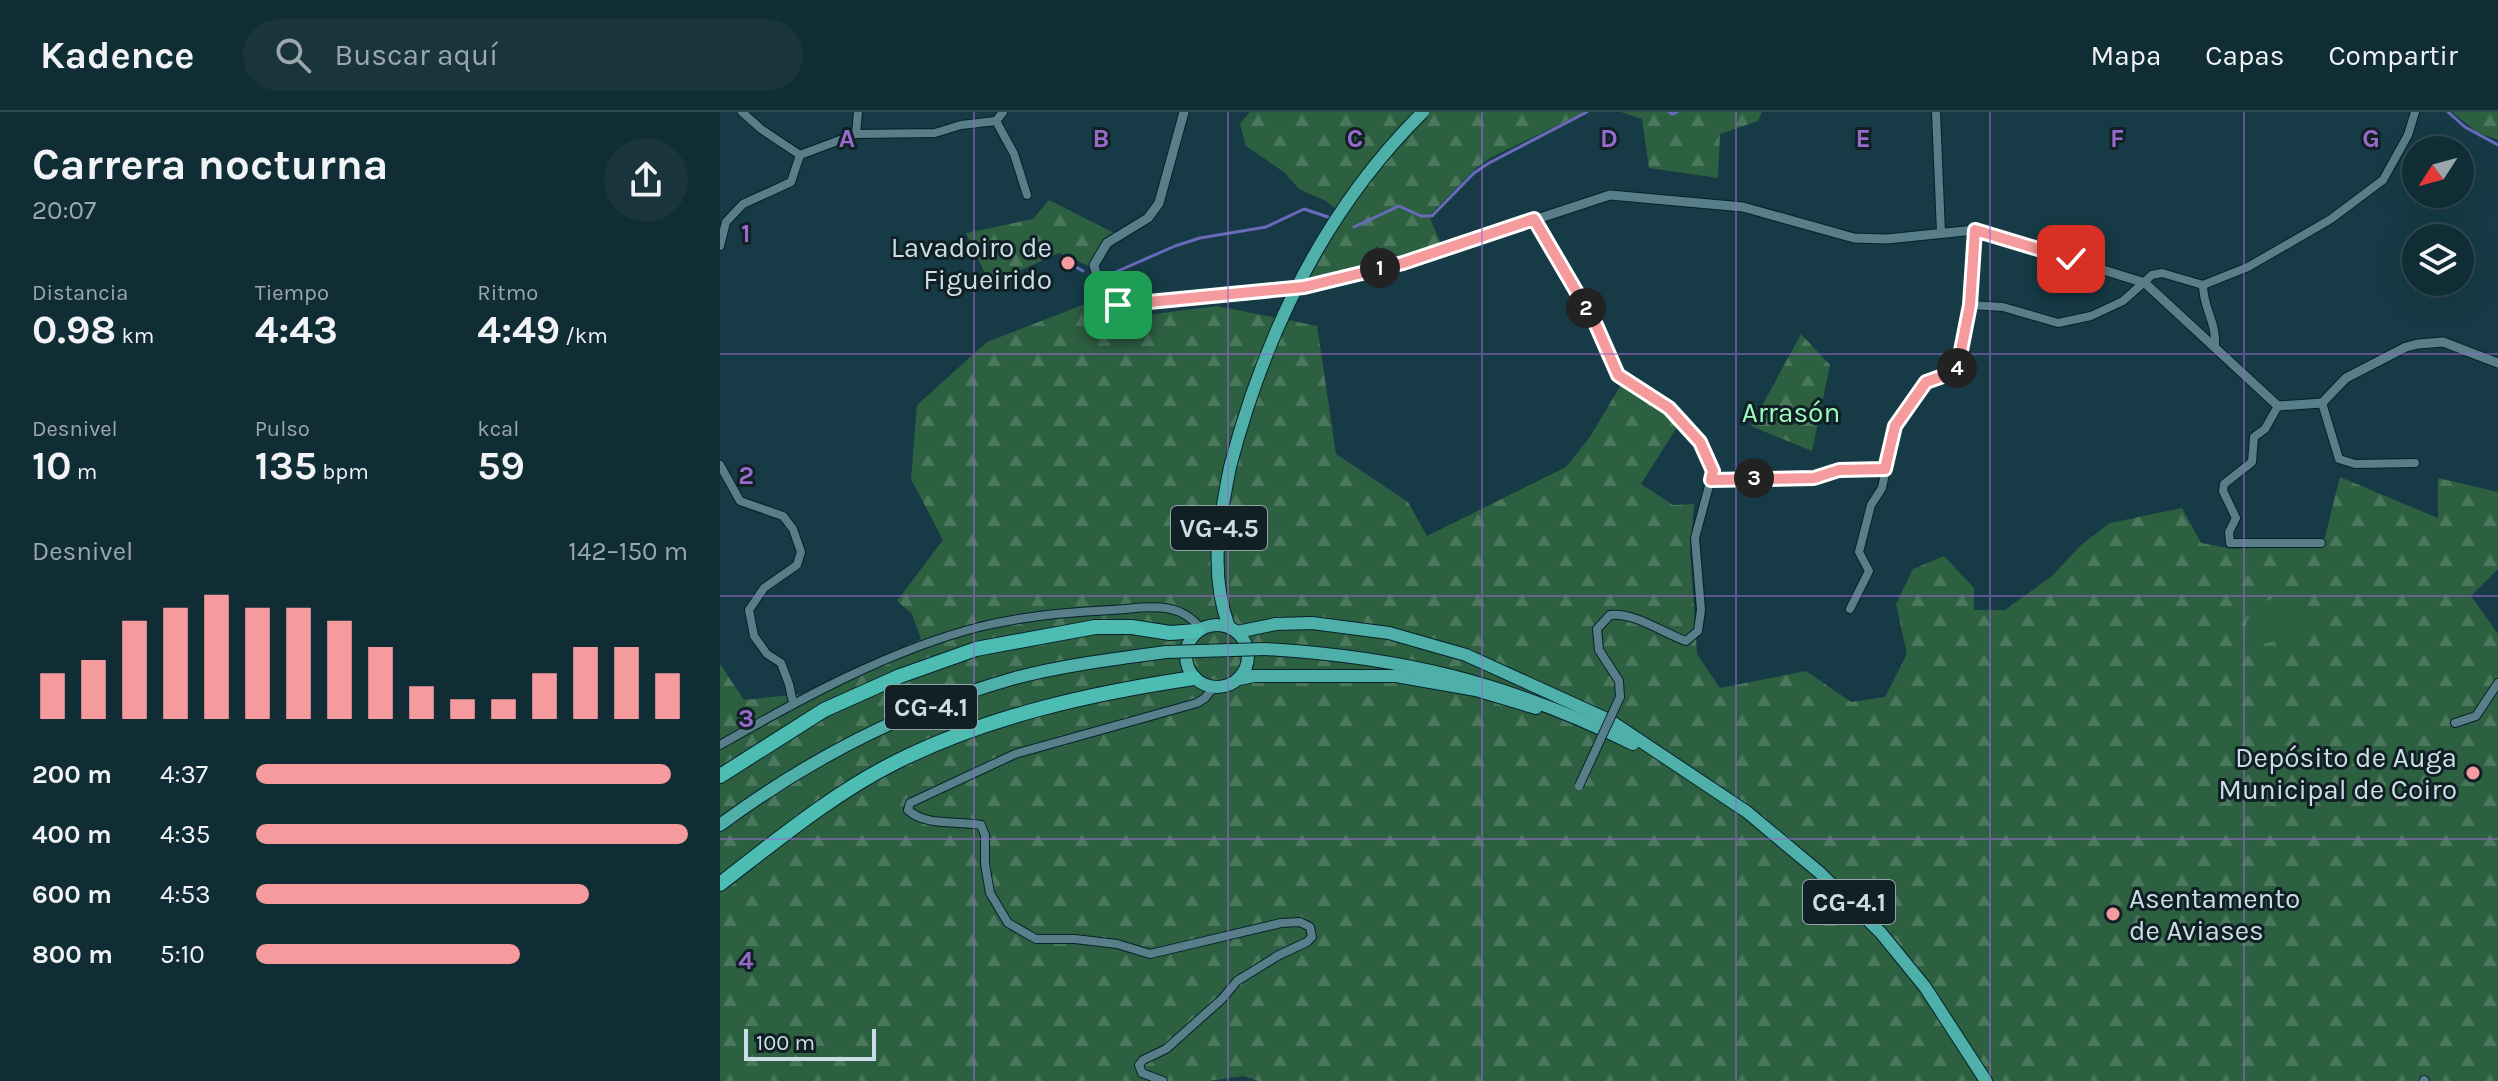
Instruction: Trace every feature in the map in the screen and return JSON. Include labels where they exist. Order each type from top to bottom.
[{"type":"highway","name":"VG-4.5","points":[[1218,590],[1216,544],[1230,467],[1261,364],[1299,280],[1352,196],[1423,112]]},
{"type":"highway","points":[[1218,590],[1203,629],[1190,639],[1185,659],[1194,678],[1213,688],[1254,676],[1396,676],[1476,690],[1602,728]]},
{"type":"highway","points":[[1218,590],[1233,630],[1246,646],[1248,655],[1239,679]]},
{"type":"highway","points":[[720,776],[824,710],[900,676],[976,649],[1095,627],[1132,627],[1170,633],[1312,623],[1389,633],[1466,655],[1609,720],[1672,763]]},
{"type":"highway","name":"CG-4.1","points":[[720,825],[807,766],[897,720],[1016,678],[1166,652],[1265,649],[1336,653],[1414,665],[1495,686],[1548,704],[1672,763],[1747,812],[1819,872],[1881,933],[1925,987],[1986,1081]]},
{"type":"highway","points":[[720,884],[828,804],[895,763],[980,725],[1045,708],[1194,678]]},
{"type":"street","points":[[742,112],[800,155]]},
{"type":"street","points":[[856,134],[858,112]]},
{"type":"street","points":[[800,155],[856,134],[935,133],[961,125],[996,121],[1003,112]]},
{"type":"street","points":[[1184,112],[1159,203],[1148,218],[1107,243],[1094,265],[1100,288],[1118,305],[1143,305],[1304,287],[1403,263],[1610,195],[1743,207],[1854,238],[1887,239],[1975,230],[2145,283],[2278,406],[2322,403],[2346,378],[2406,347],[2418,344],[2443,342],[2498,363]]},
{"type":"street","points":[[1936,112],[1941,233]]},
{"type":"street","points":[[1970,305],[2003,307],[2058,323],[2091,316],[2123,301],[2152,275],[2162,273],[2203,285],[2248,267],[2331,219],[2383,180],[2408,135],[2415,112]]},
{"type":"street","points":[[996,121],[1014,154],[1027,195]]},
{"type":"street","points":[[720,246],[724,220],[743,204],[791,182],[800,155]]},
{"type":"street","points":[[1534,219],[1596,325],[1618,375],[1669,408],[1700,442],[1713,471],[1695,538],[1701,610],[1698,631],[1686,641],[1627,614],[1610,615],[1597,629],[1599,650],[1619,681],[1620,697],[1579,786]]},
{"type":"street","points":[[1850,609],[1869,571],[1859,552],[1871,505],[1882,488],[1895,426],[1926,382],[1957,371],[1970,305],[1975,230]]},
{"type":"street","points":[[2203,285],[2203,302],[2217,329],[2215,347]]},
{"type":"street","points":[[2322,403],[2339,459],[2355,464],[2415,463]]},
{"type":"street","points":[[2278,406],[2265,429],[2254,437],[2252,462],[2224,484],[2223,491],[2236,518],[2229,532],[2230,543],[2321,543]]},
{"type":"street","points":[[720,465],[740,501],[783,516],[793,529],[801,552],[797,565],[764,588],[749,610],[754,636],[767,654],[781,663],[793,703]]},
{"type":"street","points":[[1711,480],[1814,478],[1839,470],[1885,469]]},
{"type":"street","points":[[720,745],[793,703],[906,652],[978,627],[1049,613],[1172,608],[1191,615],[1203,629]]},
{"type":"street","points":[[2455,723],[2476,716],[2498,683]]},
{"type":"street","points":[[1163,1081],[1142,1073],[1139,1065],[1143,1060],[1166,1049],[1222,999],[1237,981],[1307,942],[1312,937],[1310,927],[1300,922],[1281,923],[1150,954],[1117,944],[1075,939],[1036,939],[1008,923],[990,893],[985,864],[985,835],[981,825],[936,820],[914,815],[908,810],[910,803],[1015,754],[1197,703],[1213,688]]},
{"type":"green space","points":[[1250,112],[1585,112],[1492,157],[1476,168],[1429,216],[1442,246],[1399,259],[1376,246],[1368,266],[1303,281],[1343,215],[1326,201],[1299,189],[1284,172],[1246,146],[1240,124]]},
{"type":"green space","points":[[1621,112],[1762,112],[1758,121],[1720,134],[1718,178],[1649,168],[1642,119]]},
{"type":"green space","points":[[2452,112],[2498,112],[2498,140],[2477,132]]},
{"type":"green space","points":[[1049,200],[1116,234],[1105,240],[1089,266],[1059,253],[990,284],[966,233],[1033,219]]},
{"type":"green space","points":[[1093,301],[1123,318],[1217,306],[1317,326],[1336,454],[1408,502],[1427,536],[1566,467],[1590,437],[1622,383],[1679,424],[1641,484],[1673,505],[1694,504],[1690,549],[1697,654],[1720,688],[1806,671],[1851,702],[1885,697],[1907,654],[1896,604],[1913,569],[1944,556],[1974,588],[1974,610],[2005,610],[2052,576],[2081,545],[2110,523],[2182,508],[2201,543],[2233,549],[2323,545],[2340,477],[2438,518],[2438,478],[2498,492],[2498,569],[2471,596],[2498,634],[2498,1081],[1258,1081],[1244,1076],[1208,1081],[720,1081],[720,664],[744,700],[801,694],[921,639],[912,614],[897,601],[943,540],[911,479],[917,405],[987,342]]},
{"type":"green space","name":"Arrasón","points":[[1801,334],[1830,365],[1812,451],[1751,426]]},
{"type":"green space","points":[[2279,596],[2300,598],[2319,615],[2294,634],[2240,648],[2251,614],[2261,604]]},
{"type":"waterway","points":[[1354,227],[1399,206],[1421,216],[1432,216],[1474,173],[1587,112]]},
{"type":"waterway","points":[[1669,112],[1677,112]]},
{"type":"waterway","points":[[2448,112],[2465,127],[2498,145]]},
{"type":"waterway","points":[[1109,275],[1175,246],[1200,238],[1266,227],[1304,209],[1331,218]]},
{"type":"waterway","points":[[1074,266],[1083,271]]},
{"type":"place","name":"Lavadoiro de Figueirido","points":[[1068,263]]},
{"type":"place","name":"Depósito de Auga Municipal de Coiro","points":[[2473,773]]},
{"type":"place","name":"Asentamento de Aviases","points":[[2113,914]]},
{"type":"route","points":[[1118,305],[1143,305],[1304,287],[1403,263],[1534,219],[1596,325],[1618,375],[1669,408],[1700,442],[1713,471],[1711,480],[1814,478],[1839,470],[1885,469],[1895,426],[1926,382],[1957,371],[1970,305],[1975,230],[2071,259]]}]
